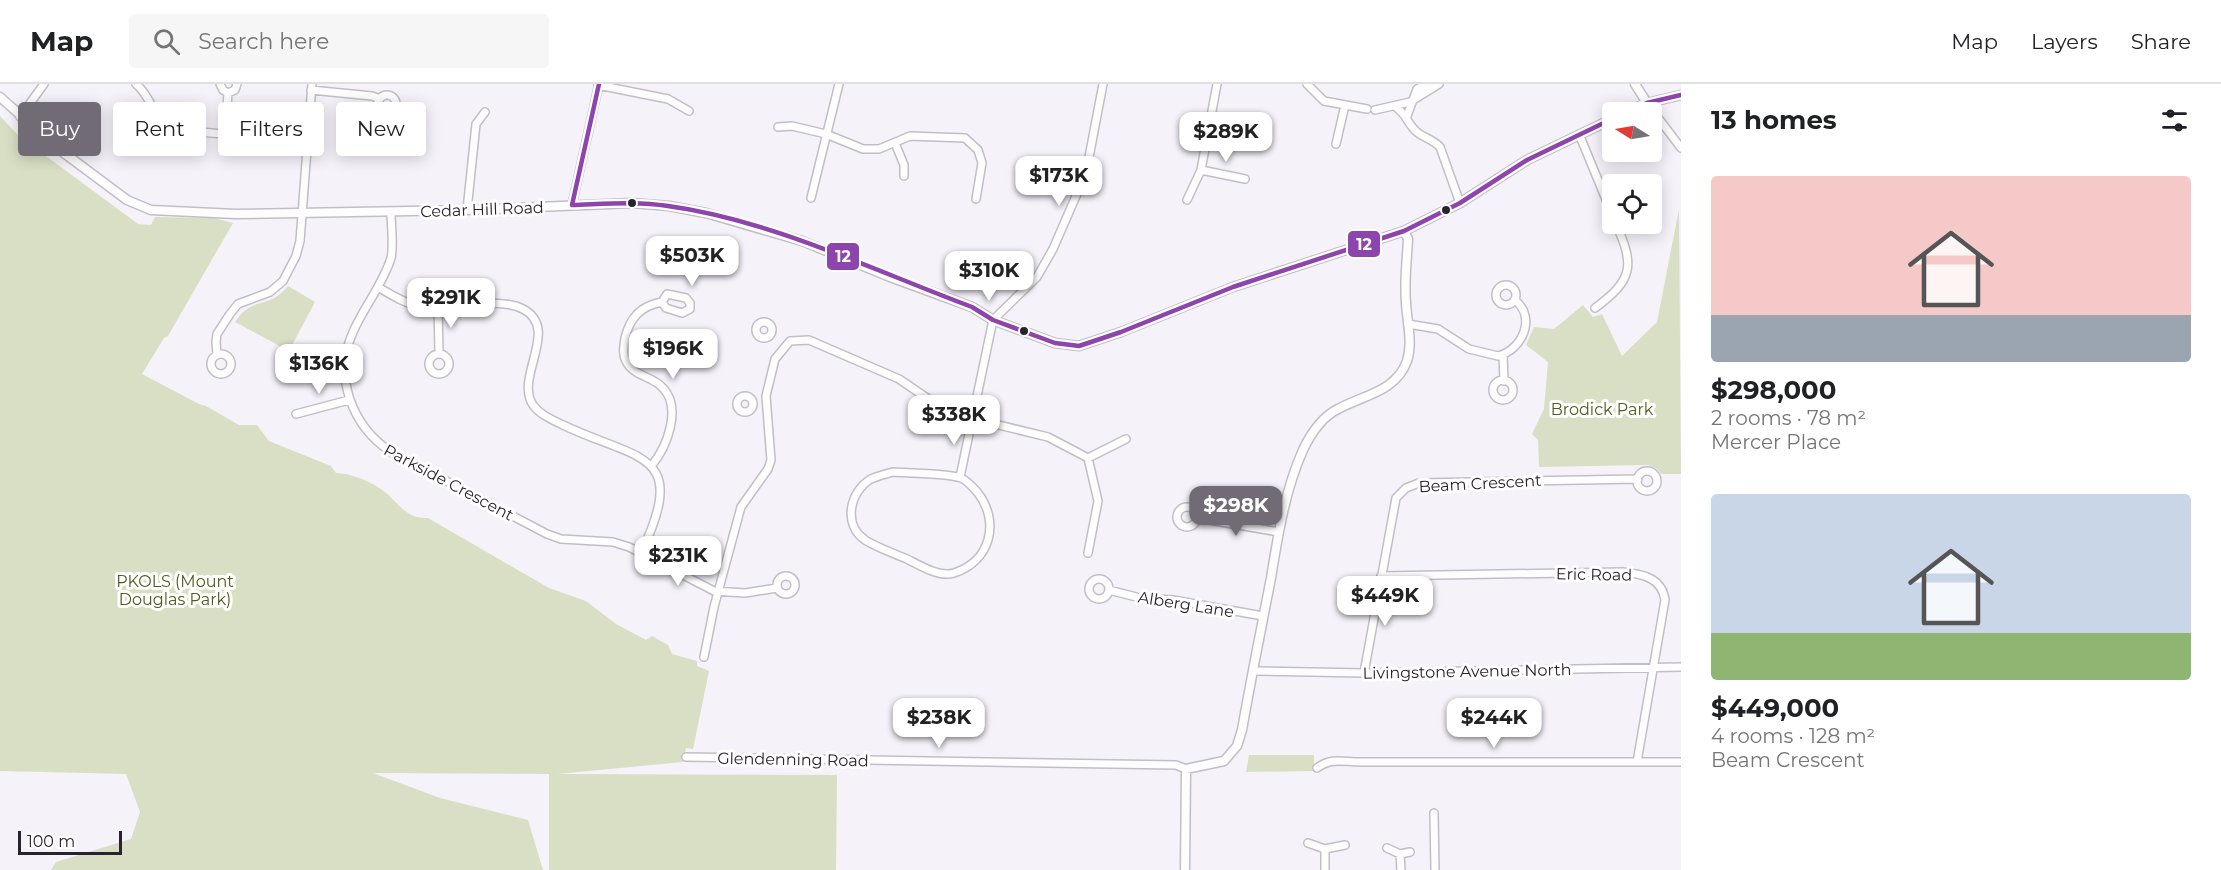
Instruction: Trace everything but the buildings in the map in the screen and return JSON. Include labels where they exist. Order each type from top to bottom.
[{"type":"street","points":[[31,102],[44,84]]},
{"type":"street","points":[[136,84],[147,96],[156,115],[169,126],[184,130],[218,132]]},
{"type":"street","points":[[220,84],[228,93]]},
{"type":"street","points":[[228,93],[235,90],[237,84]]},
{"type":"street","points":[[572,205],[599,84],[668,99],[689,111]]},
{"type":"street","points":[[811,198],[839,84]]},
{"type":"street","points":[[960,477],[993,320],[1037,277],[1053,249],[1086,173],[1103,84]]},
{"type":"street","points":[[1187,200],[1202,170],[1217,84]]},
{"type":"street","points":[[1307,84],[1324,101],[1371,110],[1410,102],[1438,84]]},
{"type":"street","points":[[1407,116],[1410,102],[1417,89],[1428,84]]},
{"type":"street","points":[[1635,84],[1646,102]]},
{"type":"street","points":[[311,102],[312,87],[380,99]]},
{"type":"street","points":[[227,102],[228,93]]},
{"type":"street","points":[[1651,102],[1681,95]]},
{"type":"street","name":"Cedar Hill Road","points":[[0,97],[18,115]]},
{"type":"street","points":[[1336,144],[1345,105]]},
{"type":"street","points":[[1395,106],[1407,116],[1419,134],[1434,139],[1440,147],[1460,203]]},
{"type":"street","points":[[467,210],[476,124],[485,112]]},
{"type":"street","points":[[1662,123],[1681,148]]},
{"type":"street","name":"Cedar Hill Road","points":[[68,156],[127,200],[143,208],[236,214],[467,210],[632,203],[669,206],[717,216],[802,241],[890,278],[972,307],[993,320],[1069,346],[1090,344],[1233,287],[1404,231],[1460,203],[1527,160],[1602,124]]},
{"type":"street","points":[[778,127],[792,126],[826,134],[863,149],[879,149],[910,136],[965,138],[978,150],[982,163],[976,200]]},
{"type":"street","points":[[1579,134],[1602,190]]},
{"type":"street","points":[[895,143],[904,165],[904,176]]},
{"type":"street","points":[[217,355],[218,334],[238,304],[270,292],[283,281],[290,269],[300,241],[308,156]]},
{"type":"street","points":[[1202,170],[1245,179]]},
{"type":"street","name":"Parkside Crescent","points":[[391,212],[391,256],[378,287],[353,332],[345,370],[349,400],[361,424],[376,441],[547,534],[570,540],[613,542],[641,553],[714,591],[746,593],[777,588]]},
{"type":"street","points":[[1185,870],[1186,769],[1224,761],[1237,746],[1279,532],[1303,451],[1315,429],[1337,409],[1366,398],[1394,382],[1402,373],[1407,360],[1410,343],[1406,302],[1408,239],[1404,231]]},
{"type":"street","points":[[1595,308],[1614,294],[1624,281],[1628,267],[1628,250],[1621,234]]},
{"type":"street","points":[[378,287],[412,304],[507,304],[525,310],[537,326],[539,337],[529,378],[529,396],[532,405],[547,417],[638,456],[652,465],[660,478],[661,487],[651,533],[641,553]]},
{"type":"street","points":[[1408,324],[1438,329],[1479,353],[1503,355],[1517,344],[1526,328],[1525,314],[1515,300]]},
{"type":"street","points":[[652,465],[663,450],[670,422],[671,404],[663,386],[631,368],[626,361],[624,346],[631,320],[644,307],[662,302]]},
{"type":"street","points":[[438,305],[439,353]]},
{"type":"street","points":[[771,336],[784,346]]},
{"type":"street","points":[[704,657],[714,607],[741,507],[768,469],[771,460],[766,405],[775,359],[784,346],[796,339],[809,340],[899,379],[949,413],[1048,436],[1088,458],[1098,501],[1088,553]]},
{"type":"street","points":[[1503,355],[1504,381]]},
{"type":"street","points":[[296,414],[349,400]]},
{"type":"street","points":[[753,405],[766,405]]},
{"type":"street","points":[[1088,458],[1126,439]]},
{"type":"street","points":[[893,472],[960,477],[971,485],[986,504],[991,521],[989,539],[981,554],[966,567],[952,574],[929,570],[864,539],[852,524],[851,511],[856,495],[871,479],[893,472]]},
{"type":"street","name":"Beam Crescent","points":[[1365,673],[1396,498],[1406,488],[1419,483],[1638,479]]},
{"type":"street","points":[[1197,518],[1279,532]]},
{"type":"street","name":"Eric Road","points":[[1381,576],[1623,572],[1644,575],[1660,586],[1665,600],[1637,762]]},
{"type":"street","name":"Alberg Lane","points":[[1109,590],[1140,598],[1173,600],[1263,616]]},
{"type":"street","name":"Livingstone Avenue North","points":[[1253,671],[1365,673],[1681,667]]},
{"type":"street","name":"Glendenning Road","points":[[686,757],[1176,765],[1186,769]]},
{"type":"street","points":[[1317,768],[1326,761],[1336,759],[1352,762],[1681,762]]},
{"type":"street","points":[[1434,813],[1435,870]]},
{"type":"street","points":[[1308,843],[1325,849],[1345,845]]},
{"type":"street","points":[[1387,848],[1400,854],[1410,852]]},
{"type":"street","points":[[1325,849],[1325,870]]},
{"type":"street","points":[[1400,854],[1401,870]]},
{"type":"green space","name":"PKOLS (Mount Douglas Park)","points":[[0,116],[18,135],[18,156],[46,156],[138,224],[151,225],[155,217],[214,218],[233,223],[168,336],[164,338],[142,374],[239,425],[257,425],[269,441],[331,466],[336,473],[355,476],[374,485],[409,514],[428,518],[549,588],[586,601],[616,624],[646,640],[652,636],[668,645],[672,654],[697,661],[697,666],[709,671],[693,749],[686,748],[683,762],[557,774],[837,775],[836,870],[549,870],[549,774],[373,773],[440,798],[528,820],[543,870],[51,870],[56,862],[131,839],[140,812],[126,774],[0,771]]},
{"type":"green space","name":"Brodick Park","points":[[1679,209],[1681,474],[1662,474],[1656,468],[1648,465],[1539,467],[1538,440],[1532,434],[1544,409],[1548,362],[1526,345],[1534,327],[1554,329],[1583,305],[1593,317],[1602,314],[1622,356],[1657,322]]},
{"type":"green space","points":[[288,286],[315,302],[289,351],[235,322],[248,308],[274,298]]},
{"type":"green space","points":[[1249,755],[1314,755],[1314,771],[1246,772]]},
{"type":"transit line","name":"12","points":[[572,205],[599,84]]},
{"type":"transit line","name":"12","points":[[1651,102],[1681,95]]},
{"type":"transit line","name":"12","points":[[572,205],[656,204],[707,213],[745,223],[822,248],[972,307],[993,320],[1055,343],[1079,346],[1121,332],[1233,287],[1404,231],[1460,203],[1527,160],[1602,124]]}]
